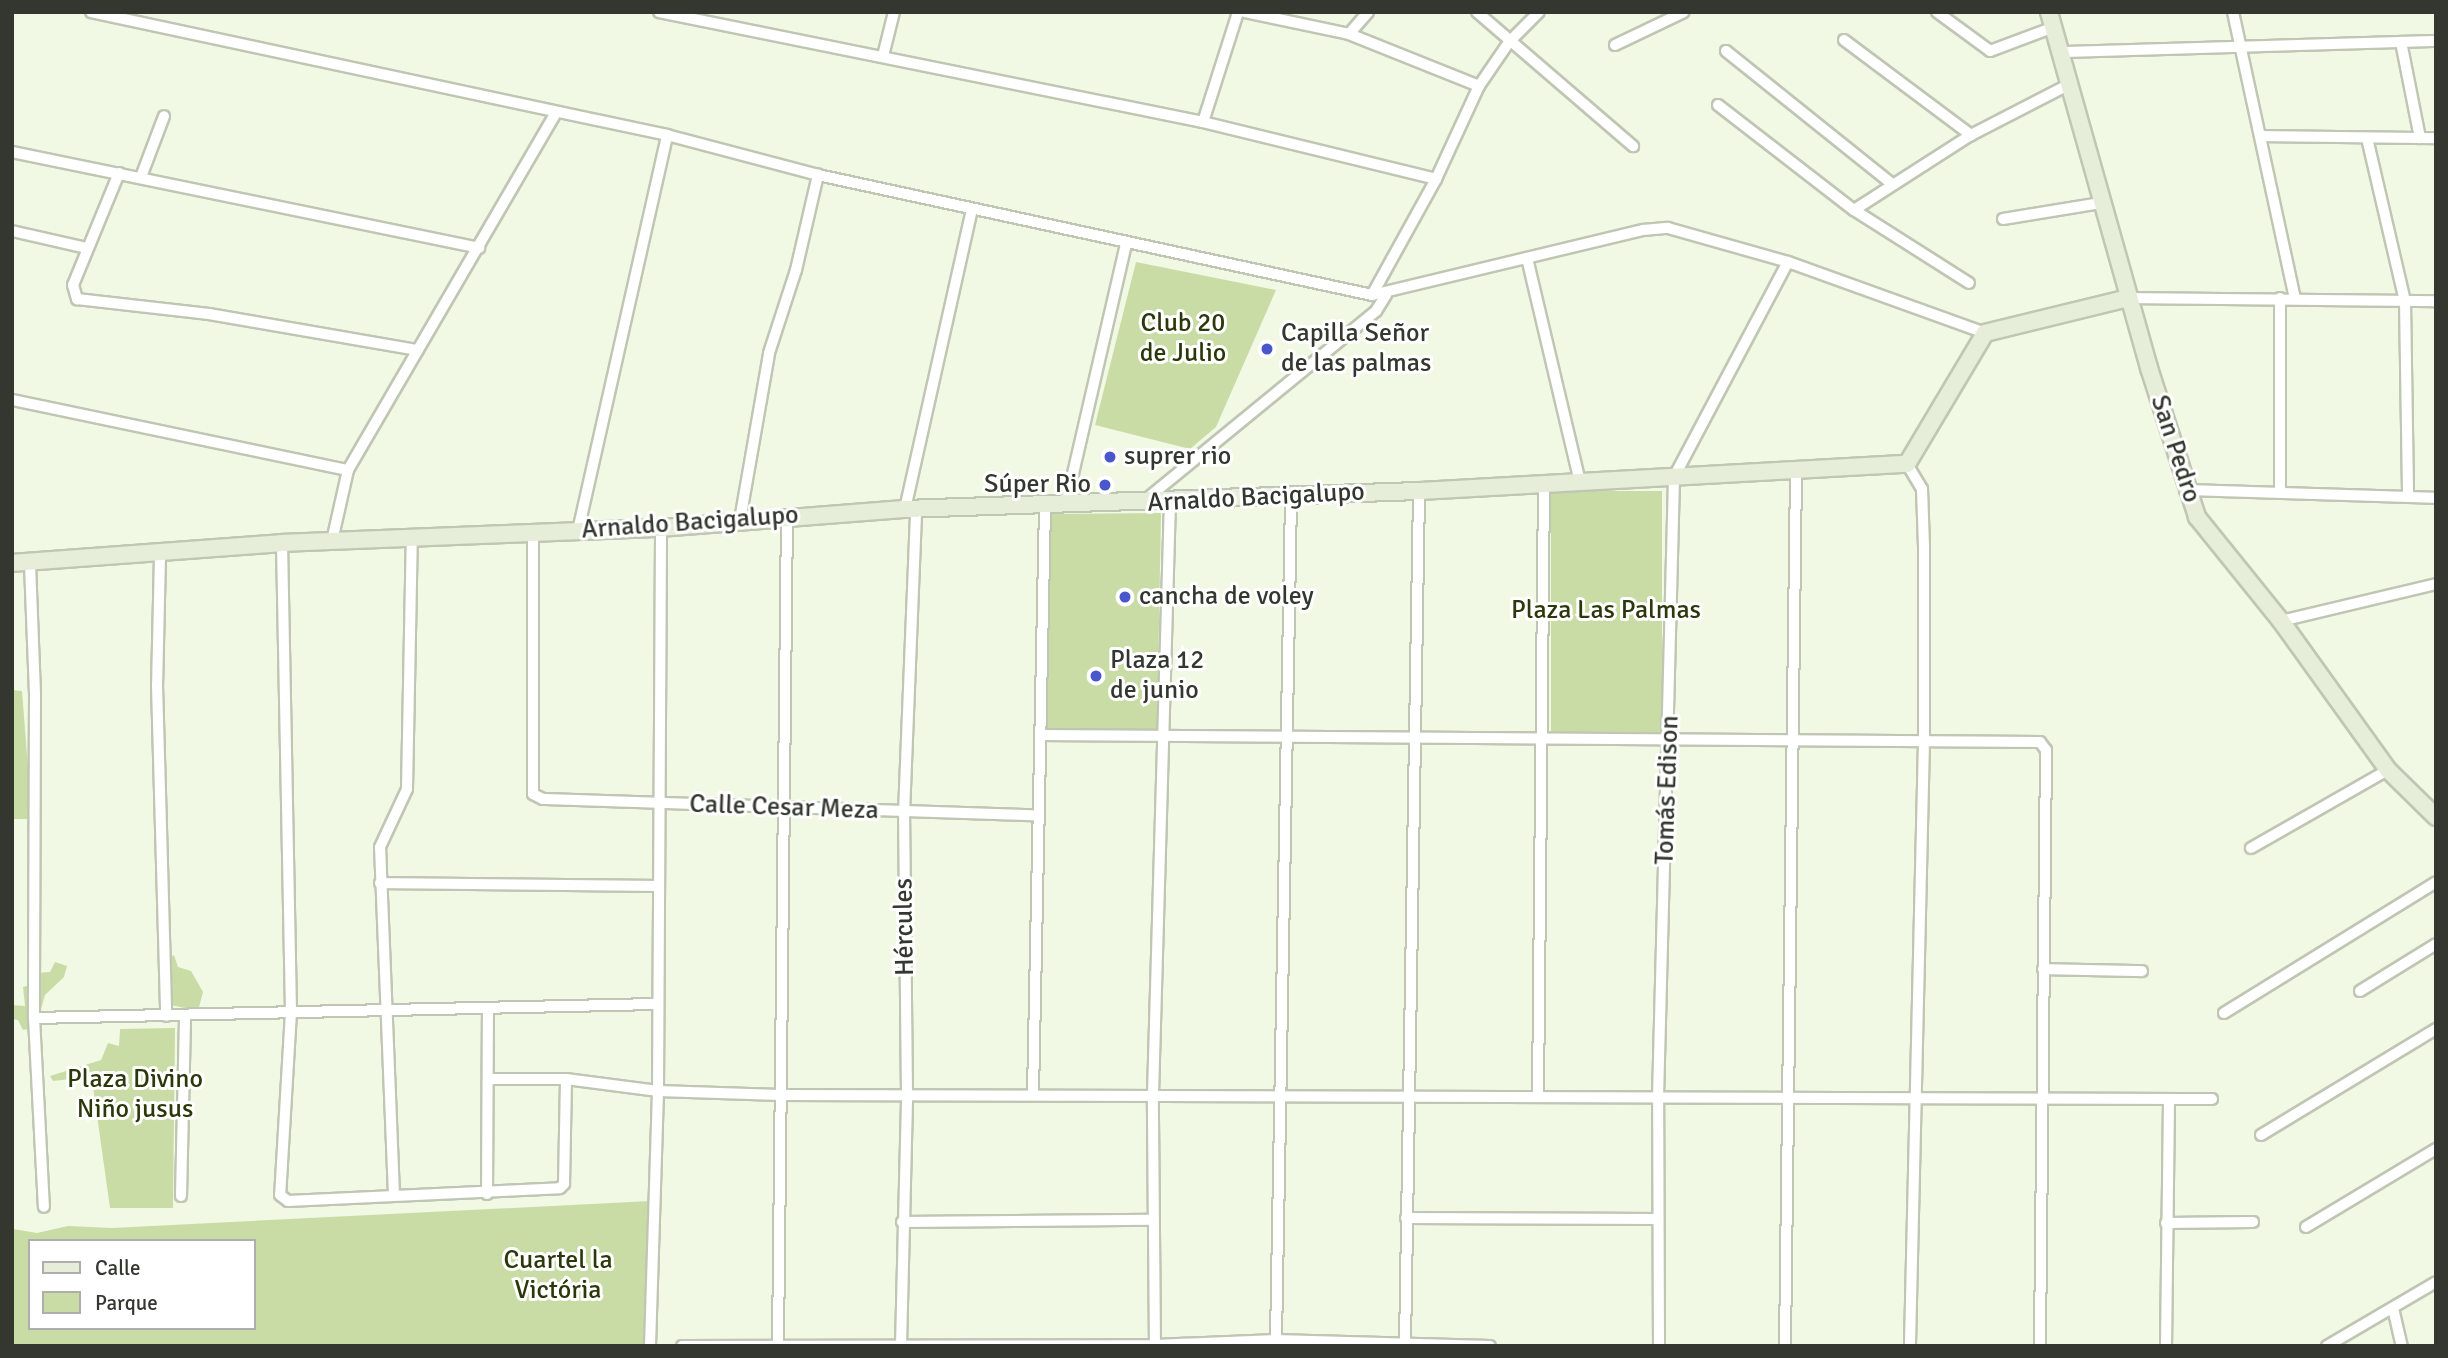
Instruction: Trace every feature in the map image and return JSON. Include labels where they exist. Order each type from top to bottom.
[{"type":"street","points":[[91,12],[667,135],[818,175],[1126,244],[1372,295],[1386,295],[1643,230],[1668,228],[1788,262],[1985,333],[2129,298],[2436,301]]},
{"type":"street","points":[[659,12],[1203,122],[1436,179]]},
{"type":"street","points":[[883,56],[894,12]]},
{"type":"street","points":[[1203,122],[1238,12]]},
{"type":"street","points":[[1245,12],[1349,34],[1479,86]]},
{"type":"street","points":[[1349,34],[1368,12]]},
{"type":"street","points":[[1476,12],[1633,146]]},
{"type":"street","points":[[1372,295],[1436,179],[1479,86],[1509,42],[1539,12]]},
{"type":"street","points":[[1615,45],[1684,12]]},
{"type":"street","points":[[1937,12],[1990,51],[2051,20]]},
{"type":"street","points":[[2233,12],[2295,298]]},
{"type":"street","name":"San Pedro","points":[[2051,20],[2185,490],[2216,544],[2281,621],[2388,770],[2436,817]]},
{"type":"street","points":[[1844,40],[1971,135]]},
{"type":"street","points":[[2062,52],[2436,41]]},
{"type":"street","points":[[2401,42],[2420,138]]},
{"type":"street","points":[[1726,51],[1891,183]]},
{"type":"street","points":[[1854,210],[1891,183],[1971,135],[2068,85]]},
{"type":"street","points":[[1718,105],[1854,210],[1969,283]]},
{"type":"street","points":[[332,541],[348,470],[480,248],[556,111]]},
{"type":"street","points":[[141,177],[164,116]]},
{"type":"street","points":[[578,531],[667,135]]},
{"type":"street","points":[[2261,136],[2436,138]]},
{"type":"street","points":[[2367,138],[2405,302],[2408,497]]},
{"type":"street","points":[[12,152],[480,248]]},
{"type":"street","points":[[119,173],[73,285],[76,299],[209,314],[418,349]]},
{"type":"street","points":[[740,520],[769,353],[796,270],[818,175]]},
{"type":"street","points":[[2003,219],[2101,203]]},
{"type":"street","name":"Hércules","points":[[901,1346],[907,1096],[904,813],[911,509],[972,209]]},
{"type":"street","points":[[12,231],[86,248]]},
{"type":"street","points":[[1066,504],[1126,244]]},
{"type":"street","points":[[1527,258],[1580,482]]},
{"type":"street","name":"Tomás Edison","points":[[1659,1346],[1658,1098],[1670,742],[1674,477],[1788,262]]},
{"type":"street","points":[[1141,503],[1376,311],[1386,295]]},
{"type":"street","points":[[2280,298],[2280,493]]},
{"type":"street","points":[[1910,1346],[1924,741],[1922,489],[1907,464],[1985,333]]},
{"type":"street","points":[[12,400],[348,470]]},
{"type":"street","name":"Arnaldo Bacigalupo","points":[[12,563],[160,556],[282,543],[661,528],[911,509],[1141,503],[1419,491],[1796,473],[1907,464]]},
{"type":"street","points":[[1785,1346],[1796,742],[1796,473]]},
{"type":"street","points":[[1538,1096],[1544,484]]},
{"type":"street","points":[[2185,490],[2436,498]]},
{"type":"street","points":[[1405,1345],[1419,491]]},
{"type":"street","points":[[1276,1340],[1291,495]]},
{"type":"street","points":[[1155,1345],[1153,1094],[1167,738],[1170,501]]},
{"type":"street","points":[[1032,1094],[1035,815],[1040,735],[1045,506]]},
{"type":"street","points":[[778,1345],[787,517]]},
{"type":"street","points":[[650,1346],[658,1091],[656,886],[661,528]]},
{"type":"street","name":"Calle Cesar Meza","points":[[533,532],[533,794],[543,799],[904,813],[1035,815]]},
{"type":"street","points":[[394,1195],[380,847],[407,789],[412,537]]},
{"type":"street","points":[[282,543],[291,1012],[280,1195],[288,1201],[394,1195],[487,1194],[562,1186],[566,1079]]},
{"type":"street","points":[[160,556],[158,685],[166,1016]]},
{"type":"street","points":[[30,564],[35,696],[34,1018],[44,1207]]},
{"type":"street","points":[[2281,621],[2436,584]]},
{"type":"street","points":[[1040,735],[1670,742],[2032,739],[2046,750],[2039,1096],[2040,1346]]},
{"type":"street","points":[[2251,848],[2388,770]]},
{"type":"street","points":[[2224,1013],[2436,882]]},
{"type":"street","points":[[380,883],[656,886]]},
{"type":"street","points":[[2360,991],[2436,944]]},
{"type":"street","points":[[2043,969],[2143,971]]},
{"type":"street","points":[[34,1018],[657,1004]]},
{"type":"street","points":[[487,1194],[488,1009]]},
{"type":"street","points":[[181,1196],[185,1015]]},
{"type":"street","points":[[2261,1135],[2436,1029]]},
{"type":"street","points":[[489,1079],[566,1079],[658,1091],[780,1095],[1153,1094],[1658,1098],[2039,1096],[2211,1099]]},
{"type":"street","points":[[2166,1346],[2169,1098]]},
{"type":"street","points":[[2306,1227],[2436,1149]]},
{"type":"street","points":[[1406,1218],[1658,1219]]},
{"type":"street","points":[[902,1222],[1153,1220]]},
{"type":"street","points":[[2166,1223],[2253,1222]]},
{"type":"street","points":[[2327,1346],[2436,1282]]},
{"type":"street","points":[[2393,1308],[2402,1346]]},
{"type":"street","points":[[682,1346],[1155,1345],[1276,1340],[1490,1346]]},
{"type":"green space","name":"Club 20 de Julio","points":[[1136,262],[1276,290],[1216,427],[1190,449],[1095,425]]},
{"type":"green space","name":"Plaza Las Palmas","points":[[1551,491],[1662,491],[1662,732],[1551,732]]},
{"type":"green space","name":"Plaza 12 de junio","points":[[1161,513],[1157,733],[1045,729],[1051,514]]},
{"type":"green space","points":[[12,690],[22,691],[32,819],[12,819]]},
{"type":"green space","points":[[174,955],[178,967],[191,971],[203,992],[198,1011],[171,1005],[173,984],[167,960]]},
{"type":"green space","points":[[55,962],[67,966],[64,977],[45,995],[36,1027],[23,1030],[18,1020],[12,1019],[12,1005],[25,1006],[23,987],[30,985],[36,973],[50,972]]},
{"type":"green space","name":"Plaza Divino Niño jusus","points":[[175,1028],[173,1208],[110,1208],[93,1087],[80,1078],[53,1081],[50,1076],[101,1060],[108,1043],[119,1046],[120,1029]]},
{"type":"green space","name":"Cuartel la Victória","points":[[650,1201],[645,1346],[12,1346],[13,1229],[37,1233],[68,1226],[112,1228]]},
{"type":"place","name":"Capilla Señor de las palmas","points":[[1267,349]]},
{"type":"place","name":"suprer rio","points":[[1110,457]]},
{"type":"place","name":"Súper Rio","points":[[1105,485]]},
{"type":"place","name":"cancha de voley","points":[[1125,597]]},
{"type":"place","name":"Plaza 12 de junio","points":[[1096,676]]}]
